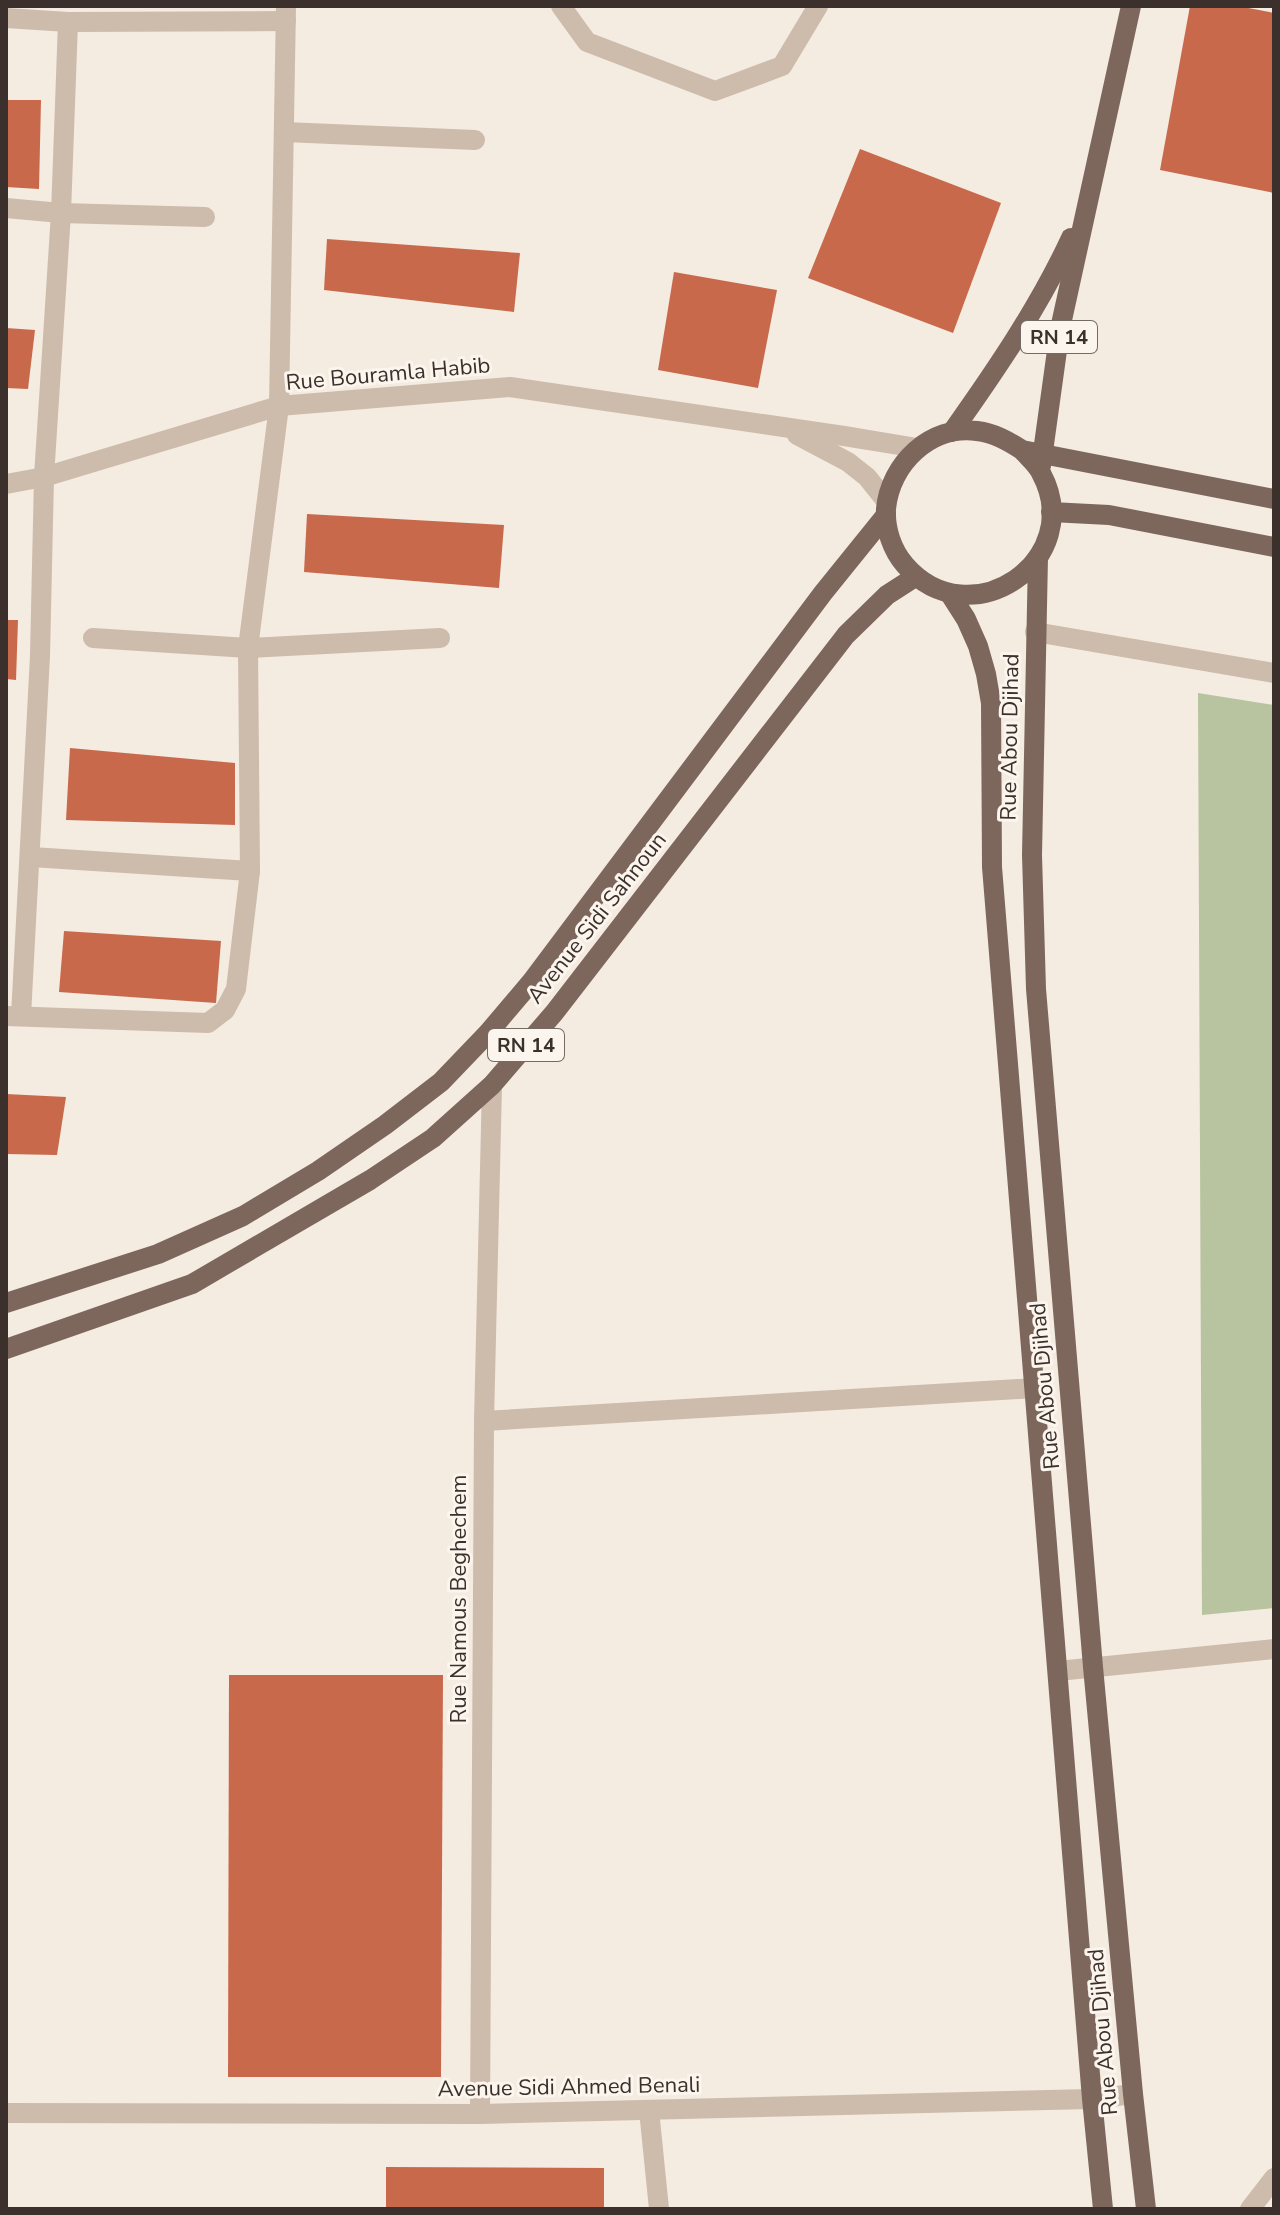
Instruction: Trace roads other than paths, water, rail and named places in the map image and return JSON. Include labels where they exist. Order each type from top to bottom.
[{"type":"main road","name":"RN 14","points":[[1035,457],[1131,6]]},
{"type":"main road","name":"RN 14","points":[[952,432],[1026,323],[1058,266],[1086,206]]},
{"type":"main road","points":[[1035,457],[1050,497],[1050,528],[1038,557],[1022,577],[1000,590],[975,596],[950,594],[915,577],[900,560],[889,538],[886,509],[892,484],[901,466],[917,448],[952,432],[976,431],[1000,437],[1035,457],[1274,499]]},
{"type":"main road","name":"Avenue Sidi Sahnoun","points":[[6,1303],[158,1254],[243,1216],[341,1156],[441,1082],[532,981],[886,509]]},
{"type":"main road","points":[[1051,512],[1109,515],[1274,547]]},
{"type":"main road","name":"Rue Abou Djihad","points":[[1038,557],[1032,855],[1036,989],[1093,1667],[1146,2209]]},
{"type":"main road","name":"Avenue Sidi Sahnoun","points":[[6,1349],[192,1284],[370,1180],[433,1138],[492,1085],[554,1013],[846,635],[887,595],[915,577]]},
{"type":"main road","name":"Rue Abou Djihad","points":[[950,594],[978,646],[991,703],[992,867],[1103,2209]]},
{"type":"street","points":[[561,6],[587,42],[715,91],[782,66],[818,6]]},
{"type":"street","points":[[6,18],[68,22],[286,14],[279,406],[248,648],[250,871],[236,989],[225,1010],[208,1023],[14,1016],[31,857],[44,477],[61,213],[68,22]]},
{"type":"street","points":[[284,132],[475,140]]},
{"type":"street","points":[[6,208],[61,213],[205,217]]},
{"type":"street","name":"Rue Bouramla Habib","points":[[6,484],[44,477],[279,406],[510,387],[917,448]]},
{"type":"street","points":[[783,428],[848,462],[867,477],[886,509]]},
{"type":"street","points":[[1035,632],[1274,673]]},
{"type":"street","points":[[93,638],[248,648],[440,638]]},
{"type":"street","points":[[31,857],[250,871]]},
{"type":"street","name":"Rue Namous Beghechem","points":[[480,2114],[484,1421],[492,1085]]},
{"type":"street","points":[[484,1421],[1036,1388]]},
{"type":"street","points":[[1058,1671],[1274,1649]]},
{"type":"street","name":"Avenue Sidi Ahmed Benali","points":[[6,2113],[480,2114],[1092,2099],[1133,2094]]},
{"type":"street","points":[[649,2110],[659,2209]]},
{"type":"street","points":[[1250,2209],[1274,2178]]}]
